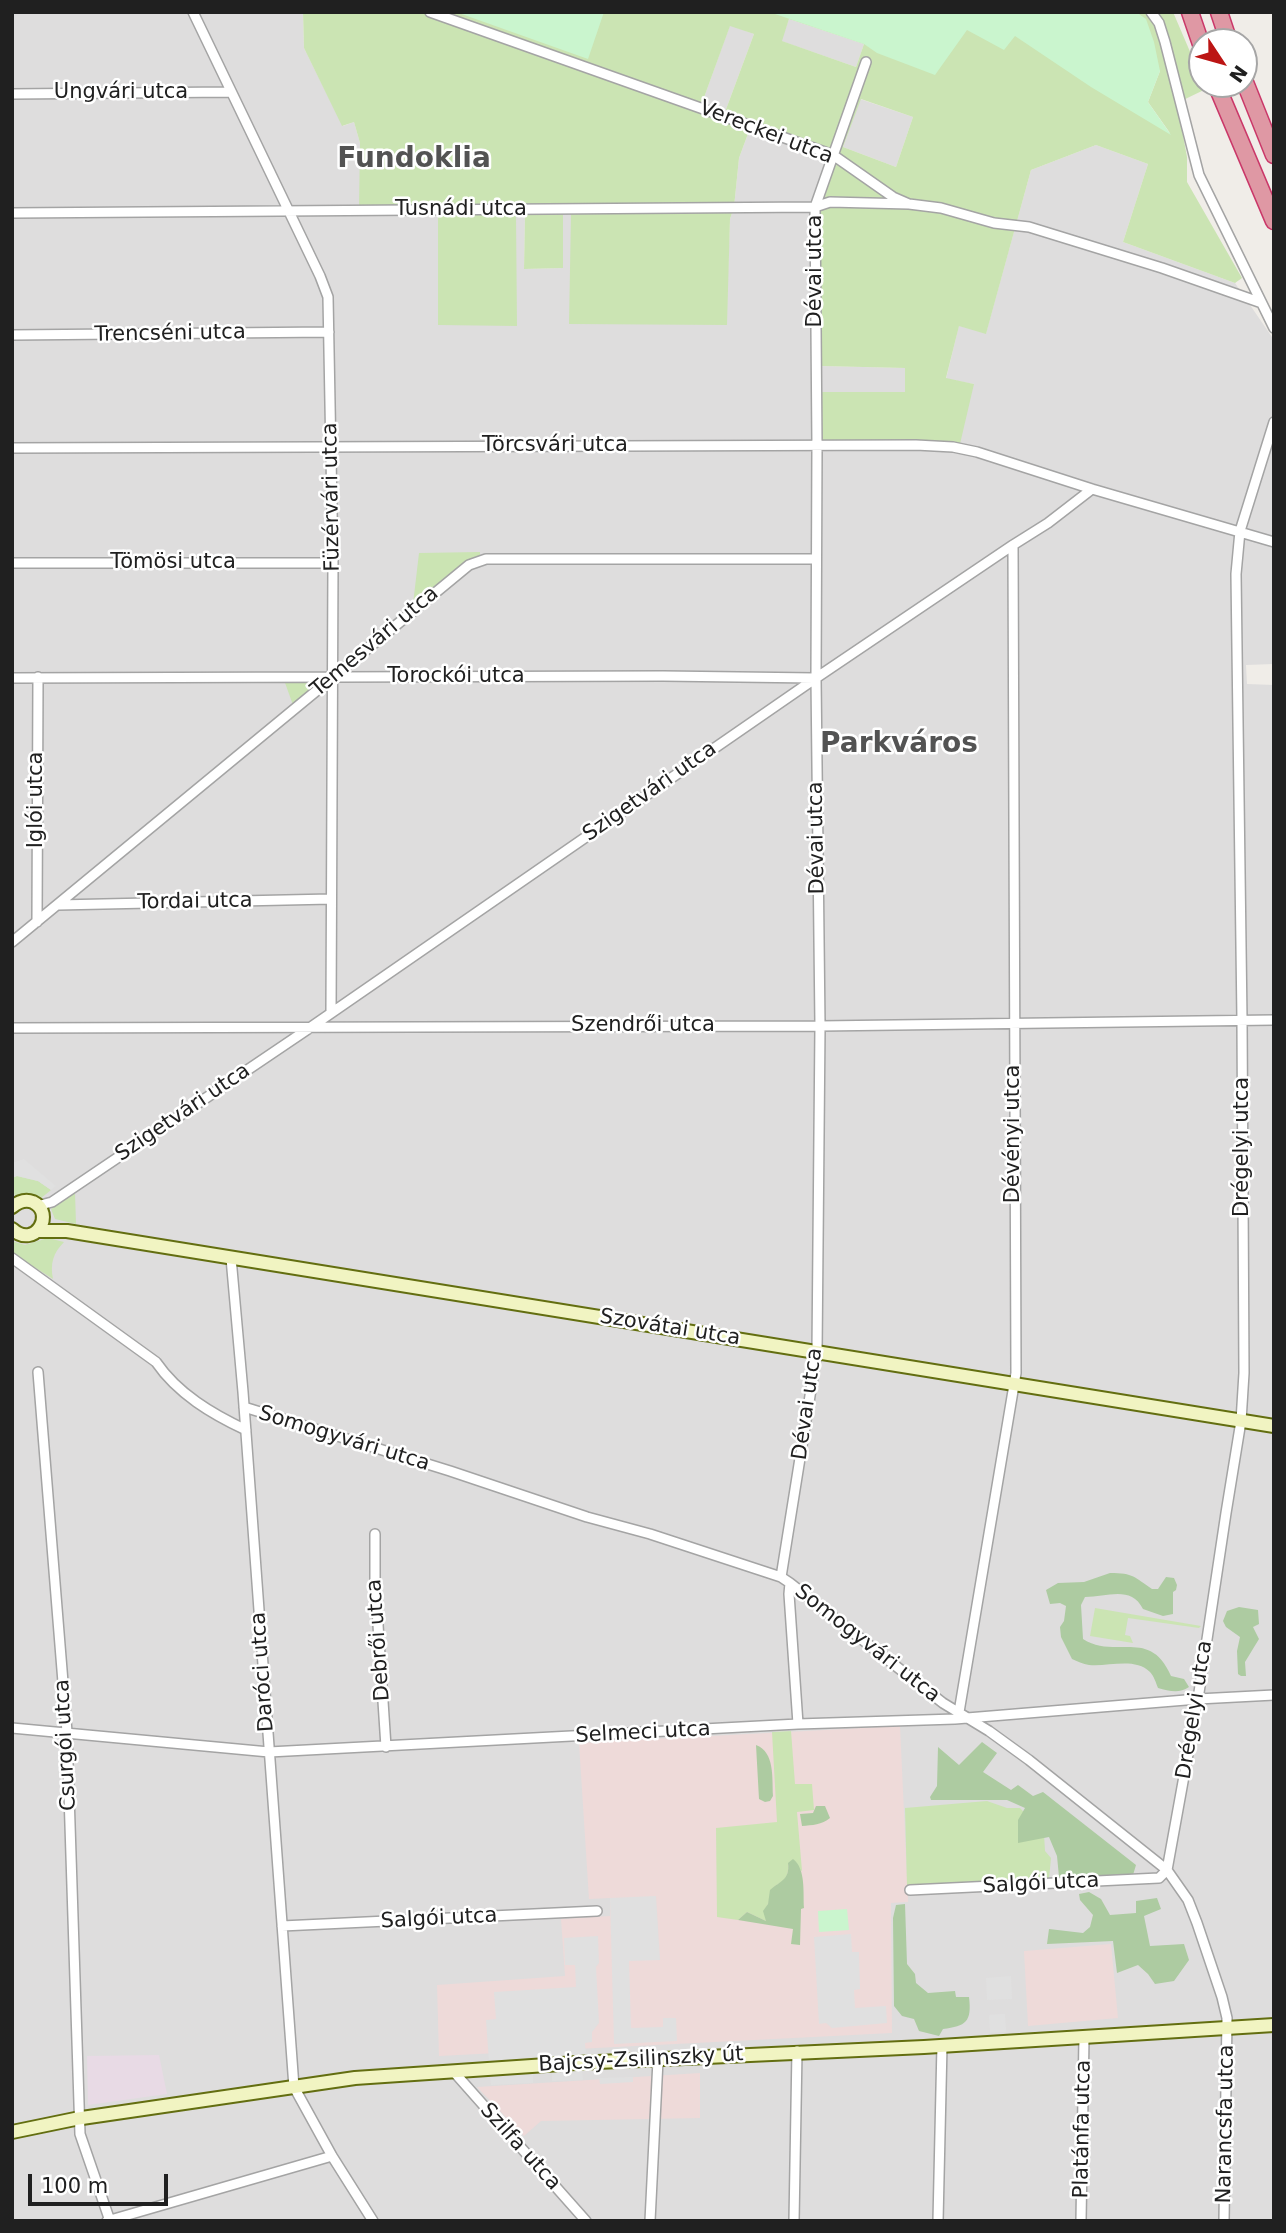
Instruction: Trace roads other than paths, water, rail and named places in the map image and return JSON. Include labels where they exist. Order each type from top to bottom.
[{"type":"highway","points":[[1222,98],[1274,221]]},
{"type":"highway","points":[[1251,98],[1274,155]]},
{"type":"street","name":"Füzérvári utca","points":[[193,12],[326,290],[333,563],[331,1012]]},
{"type":"street","name":"Vereckei utca","points":[[430,12],[833,155],[894,197],[909,204],[1029,227],[1162,268],[1259,302]]},
{"type":"street","points":[[1151,12],[1159,23],[1165,41],[1199,175],[1274,328]]},
{"type":"street","name":"Dévai utca","points":[[780,1577],[817,1352],[820,1026],[815,207],[866,62]]},
{"type":"street","name":"Ungvári utca","points":[[12,94],[230,92]]},
{"type":"street","name":"Tusnádi utca","points":[[12,213],[815,207],[830,202],[909,204]]},
{"type":"street","name":"Trencséni utca","points":[[12,335],[329,332]]},
{"type":"street","name":"Drégelyi utca","points":[[1167,1870],[1198,1699],[1241,1421],[1244,1373],[1242,1020],[1236,573],[1240,531],[1274,422]]},
{"type":"street","name":"Törcsvári utca","points":[[12,448],[953,447],[1007,460],[1092,489]]},
{"type":"street","points":[[1092,489],[1274,542]]},
{"type":"street","name":"Szigetvári utca","points":[[40,1211],[816,678],[1048,523],[1092,489]]},
{"type":"street","name":"Dévényi utca","points":[[961,1716],[1014,1383],[1017,1023],[1013,545]]},
{"type":"street","name":"Temesvári utca","points":[[12,942],[461,570],[486,559],[816,559]]},
{"type":"street","name":"Tömösi utca","points":[[12,563],[333,563]]},
{"type":"street","name":"Iglói utca","points":[[37,922],[38,677]]},
{"type":"street","name":"Torockói utca","points":[[12,678],[816,678]]},
{"type":"street","name":"Tordai utca","points":[[58,905],[331,899]]},
{"type":"street","name":"Szendrői utca","points":[[12,1028],[820,1026],[1274,1020]]},
{"type":"street","points":[[14,1204],[28,1201],[67,1231]]},
{"type":"street","points":[[37,1231],[40,1211]]},
{"type":"street","points":[[12,1229],[23,1235],[37,1231],[67,1231]]},
{"type":"street","name":"Szovátai utca","points":[[67,1231],[1274,1426]]},
{"type":"street","name":"Somogyvári utca","points":[[12,1258],[156,1362],[165,1376],[199,1404],[246,1430]]},
{"type":"street","name":"Daróci utca","points":[[232,1258],[294,2087]]},
{"type":"street","name":"Csurgói utca","points":[[38,1372],[67,1732],[80,2134],[109,2220]]},
{"type":"street","name":"Somogyvári utca","points":[[244,1408],[438,1467],[587,1517],[650,1534],[780,1577],[790,1583],[961,1716],[1029,1760],[1167,1870],[1188,1900],[1197,1923],[1222,1997],[1227,2028]]},
{"type":"street","name":"Debrői utca","points":[[375,1534],[374,1579],[386,1747]]},
{"type":"street","points":[[790,1583],[798,1724]]},
{"type":"street","name":"Selmeci utca","points":[[12,1727],[269,1752],[961,1716],[1274,1695]]},
{"type":"street","name":"Salgói utca","points":[[910,1890],[1159,1878],[1165,1875],[1167,1870]]},
{"type":"street","name":"Salgói utca","points":[[282,1926],[597,1911]]},
{"type":"street","name":"Bajcsy-Zsilinszky út","points":[[12,2133],[81,2118],[355,2078],[576,2063],[1274,2025]]},
{"type":"street","name":"Narancsfa utca","points":[[1224,2221],[1227,2028]]},
{"type":"street","name":"Platánfa utca","points":[[1082,2221],[1084,2036]]},
{"type":"street","points":[[938,2221],[942,2045]]},
{"type":"street","points":[[794,2221],[797,2052]]},
{"type":"street","points":[[650,2221],[658,2060]]},
{"type":"street","name":"Szilfa utca","points":[[454,2072],[586,2221]]},
{"type":"street","points":[[294,2087],[332,2156],[373,2221]]},
{"type":"street","points":[[109,2220],[332,2156]]},
{"type":"district","name":"Fundoklia","points":[[414,160]]},
{"type":"district","name":"Parkváros","points":[[899,745]]}]
